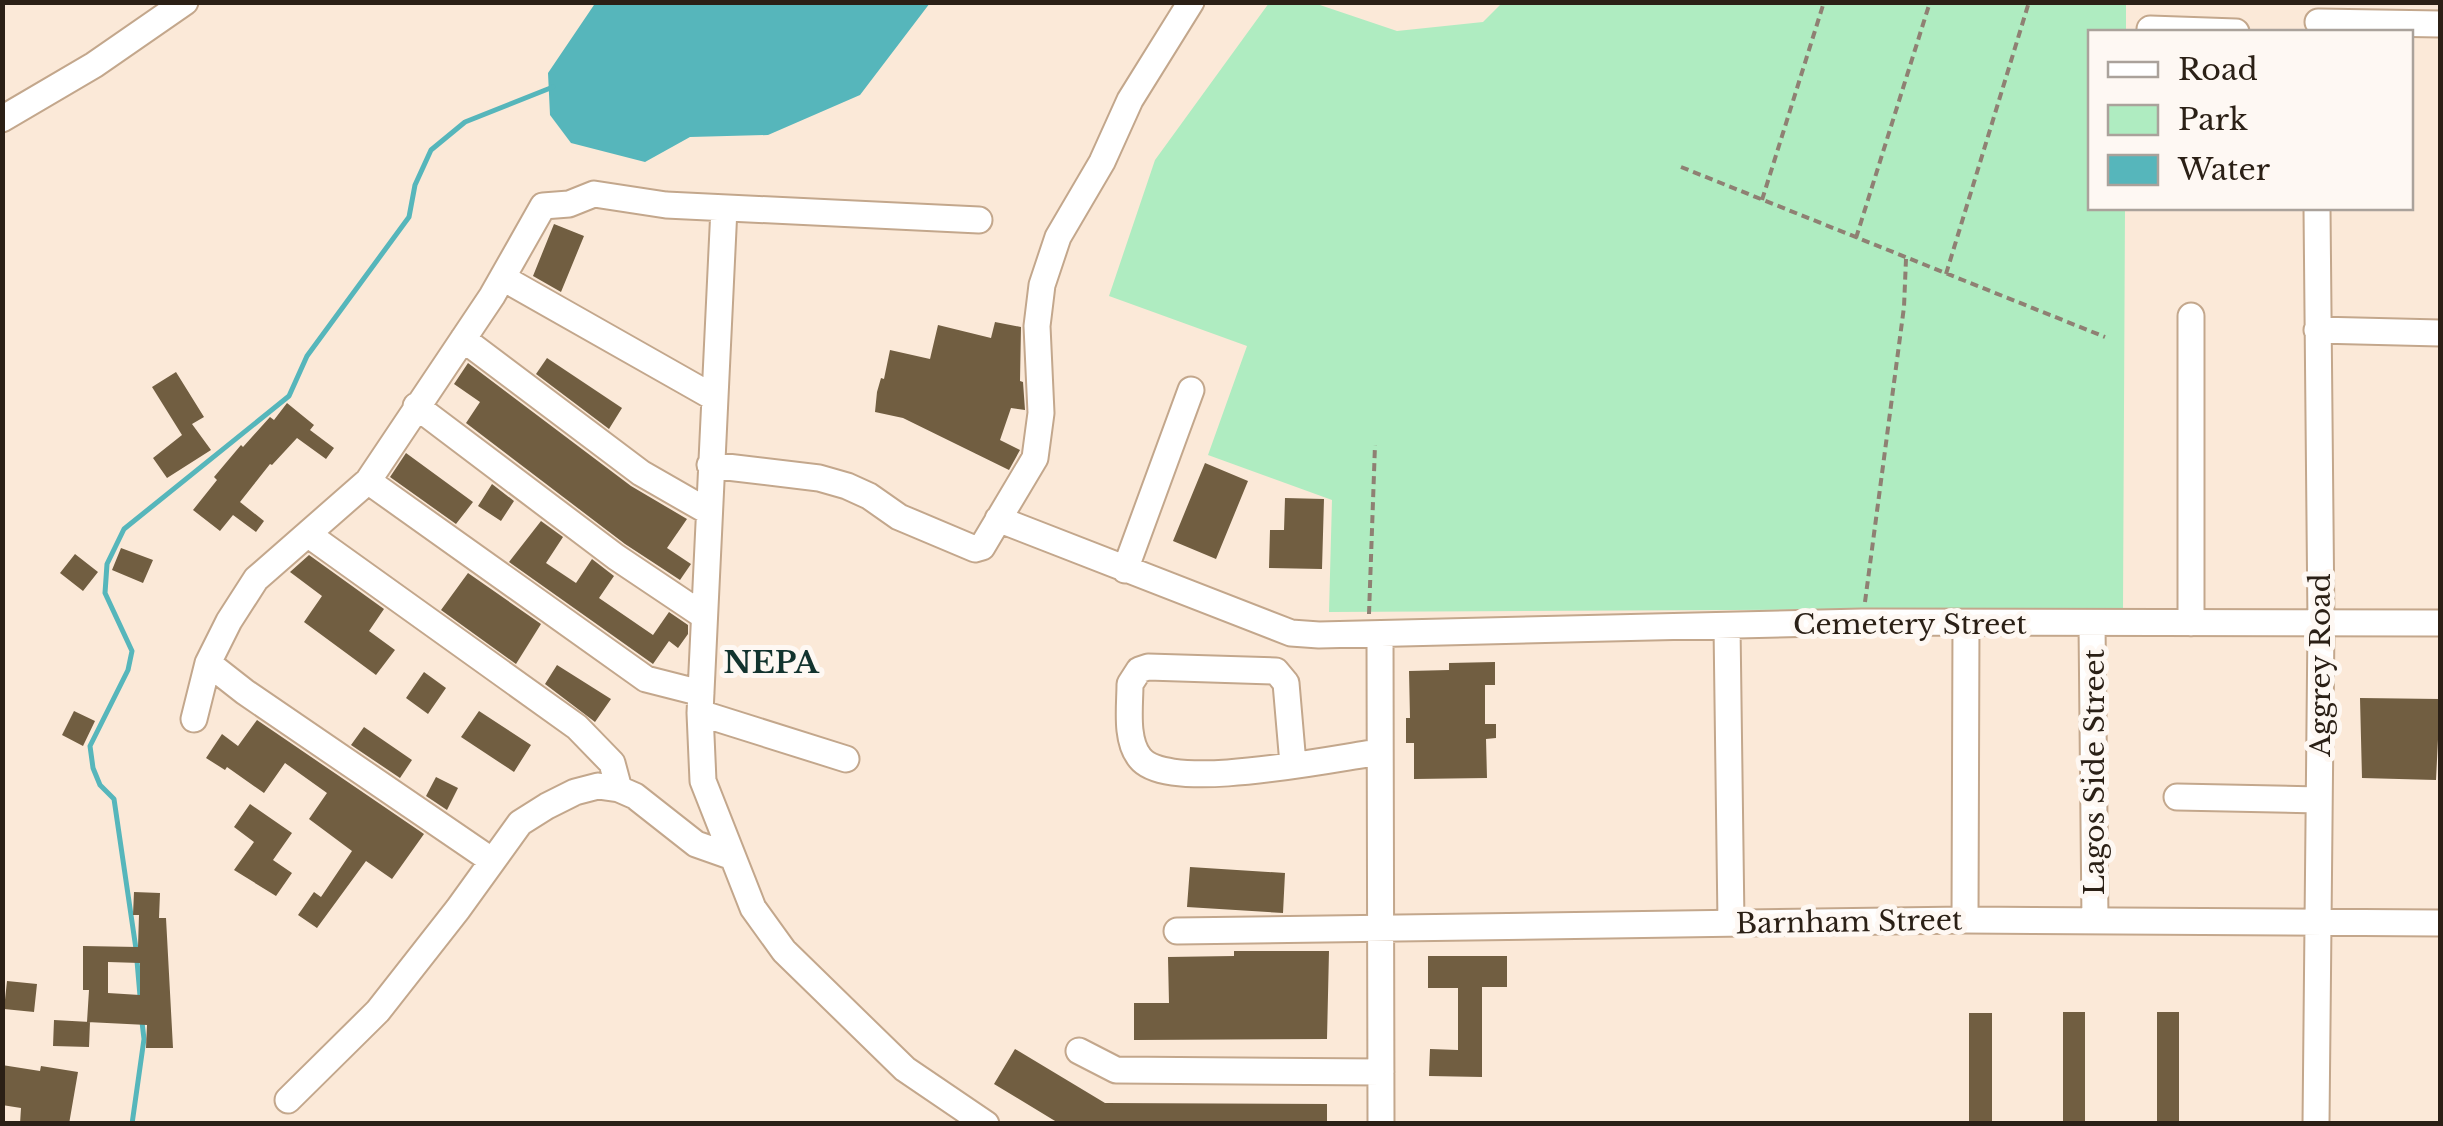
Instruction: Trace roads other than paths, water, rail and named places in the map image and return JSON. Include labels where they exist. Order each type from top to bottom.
[{"type":"street","points":[[2,119],[94,65],[185,2]]},
{"type":"street","points":[[710,465],[798,475],[846,486],[870,496],[899,517],[975,549],[982,547],[1036,458],[1040,413],[1037,326],[1048,264],[1058,237],[1102,162],[1130,100],[1192,2]]},
{"type":"street","points":[[2318,19],[2440,24]]},
{"type":"street","points":[[2150,29],[2179,30]]},
{"type":"street","points":[[194,719],[208,663],[256,579],[368,480],[503,278],[543,206],[569,204],[594,194],[666,205],[978,220]]},
{"type":"street","points":[[724,208],[700,703],[703,781],[753,908],[784,951],[905,1069],[986,1124]]},
{"type":"street","name":"Aggrey Road","points":[[2316,1124],[2321,624],[2317,210]]},
{"type":"street","points":[[503,278],[713,397]]},
{"type":"street","points":[[2191,316],[2191,623]]},
{"type":"street","points":[[2316,330],[2440,333]]},
{"type":"street","points":[[462,339],[641,473],[709,512]]},
{"type":"street","points":[[1125,570],[1190,390]]},
{"type":"street","points":[[416,406],[616,557],[704,616]]},
{"type":"street","points":[[368,480],[646,679],[846,759]]},
{"type":"street","name":"Cemetery Street","points":[[998,519],[1291,633],[1862,622],[2440,623]]},
{"type":"street","points":[[309,535],[577,727],[612,763],[618,788]]},
{"type":"street","points":[[1965,920],[1966,623]]},
{"type":"street","name":"Lagos Side Street","points":[[2092,624],[2095,920]]},
{"type":"street","points":[[1727,626],[1731,923]]},
{"type":"street","points":[[1374,634],[1380,752],[1381,1124]]},
{"type":"street","points":[[208,663],[491,860]]},
{"type":"street","points":[[1293,764],[1286,683],[1276,671],[1148,667],[1133,676],[1132,741],[1150,768],[1206,776],[1293,764],[1380,752]]},
{"type":"street","points":[[288,1100],[378,1011],[520,822],[548,806],[598,786],[618,788],[635,796],[696,844],[730,856]]},
{"type":"street","points":[[2177,797],[2319,800]]},
{"type":"street","name":"Barnham Street","points":[[1178,930],[1965,920],[2440,923]]},
{"type":"street","points":[[1079,1050],[1116,1070],[1382,1072]]},
{"type":"water","points":[[596,2],[930,3],[860,95],[768,135],[690,137],[645,162],[571,143],[550,115],[548,73]]},
{"type":"waterway","points":[[140,996],[114,799],[100,785],[90,746],[128,670],[132,651],[105,593],[107,564],[124,529],[289,396],[307,356],[409,217],[415,185],[431,150],[465,122],[553,87]]},
{"type":"waterway","points":[[132,1124],[144,1039],[142,1022]]},
{"type":"district","name":"NEPA","points":[[771,662]]}]
